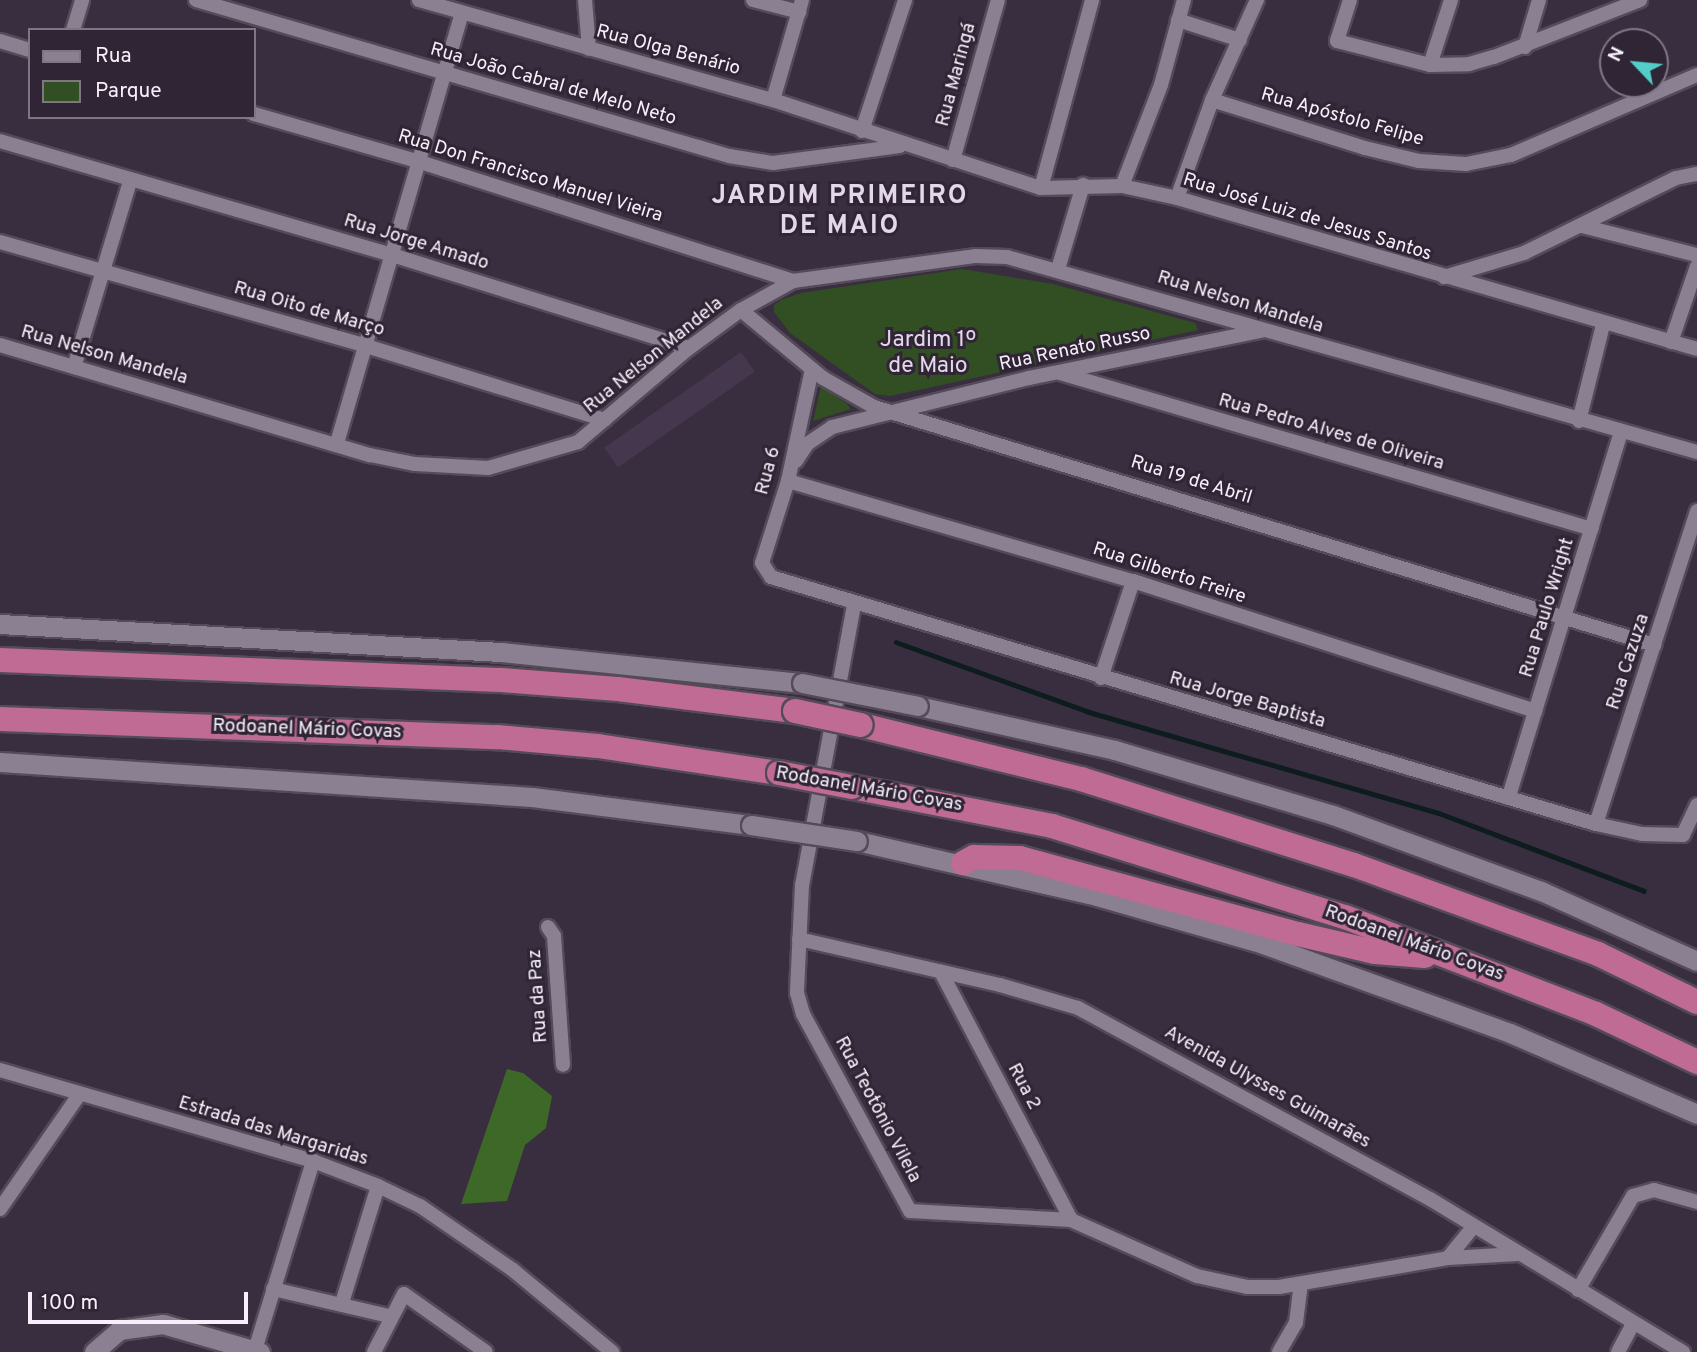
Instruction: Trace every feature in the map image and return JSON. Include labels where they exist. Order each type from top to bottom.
[{"type":"highway","points":[[0,660],[501,680],[618,689],[796,711],[1081,779],[1354,865],[1598,954],[1697,1002]]},
{"type":"highway","name":"Rodoanel Mário Covas","points":[[0,719],[497,737],[598,746],[779,773],[1052,826],[1346,917],[1596,1014],[1697,1062]]},
{"type":"highway","points":[[963,863],[982,856],[1020,858],[1298,934],[1375,952],[1457,959]]},
{"type":"main road","points":[[0,624],[500,652],[802,683],[918,706],[1115,750],[1309,807],[1541,891],[1697,961]]},
{"type":"main road","points":[[0,762],[532,797],[857,841],[963,863],[1169,916],[1333,968],[1510,1033],[1697,1114]]},
{"type":"main road","points":[[94,1352],[119,1330],[163,1324],[258,1351]]},
{"type":"street","points":[[74,28],[82,0]]},
{"type":"street","name":"Rua João Cabral de Melo Neto","points":[[196,0],[729,156],[773,163],[904,146]]},
{"type":"street","name":"Rua Olga Benário","points":[[419,0],[773,100],[904,146]]},
{"type":"street","points":[[585,0],[589,50]]},
{"type":"street","points":[[753,0],[801,6],[773,100]]},
{"type":"street","points":[[862,131],[905,0]]},
{"type":"street","name":"Rua Maringá","points":[[953,160],[998,0]]},
{"type":"street","points":[[1041,188],[1092,0]]},
{"type":"street","points":[[1122,186],[1161,85],[1184,0]]},
{"type":"street","points":[[1177,198],[1212,100],[1257,0]]},
{"type":"street","points":[[1350,0],[1337,41],[1430,65],[1469,64],[1525,47],[1637,0]]},
{"type":"street","points":[[1430,65],[1451,0]]},
{"type":"street","points":[[1525,47],[1539,0]]},
{"type":"street","points":[[337,443],[389,254],[462,13]]},
{"type":"street","points":[[1178,20],[1240,40]]},
{"type":"street","points":[[0,41],[28,49]]},
{"type":"street","name":"Rua Apóstolo Felipe","points":[[1212,100],[1378,151],[1419,161],[1466,164],[1511,155],[1697,75]]},
{"type":"street","name":"Rua Don Francisco Manuel Vieira","points":[[256,115],[417,160],[793,281]]},
{"type":"street","name":"Rua Jorge Amado","points":[[0,142],[389,254],[689,348]]},
{"type":"street","name":"Rua José Luiz de Jesus Santos","points":[[904,146],[1041,188],[1122,186],[1177,198],[1440,278],[1697,349]]},
{"type":"street","points":[[1440,278],[1524,253],[1676,178],[1697,174]]},
{"type":"street","points":[[74,367],[130,181]]},
{"type":"street","points":[[1058,269],[1083,185]]},
{"type":"street","points":[[1582,226],[1697,255]]},
{"type":"street","name":"Rua Oito de Março","points":[[0,242],[363,345],[605,420]]},
{"type":"street","name":"Rua Nelson Mandela","points":[[0,345],[415,464],[488,468],[578,442],[689,348],[741,310],[793,281],[976,256],[1007,257],[1058,269],[1262,331],[1697,452]]},
{"type":"street","points":[[1671,342],[1697,266]]},
{"type":"street","name":"Rua 19 de Abril","points":[[741,310],[811,369],[848,394],[894,412],[1565,620],[1654,645]]},
{"type":"street","points":[[1579,421],[1603,325]]},
{"type":"street","name":"Rua Renato Russo","points":[[789,474],[807,444],[832,427],[1060,373],[1262,331]]},
{"type":"street","name":"Rua 6","points":[[771,578],[761,563],[789,474],[811,369]]},
{"type":"street","name":"Rua Pedro Alves de Oliveira","points":[[1060,373],[1592,529]]},
{"type":"street","name":"Rua Paulo Wright","points":[[1509,796],[1621,431]]},
{"type":"street","name":"Rua Gilberto Freire","points":[[789,474],[1536,711]]},
{"type":"street","name":"Rua Cazuza","points":[[1596,824],[1697,510]]},
{"type":"street","name":"Rua Jorge Baptista","points":[[771,578],[854,605],[1509,796],[1596,824],[1642,834],[1683,835],[1697,805]]},
{"type":"street","points":[[1101,678],[1133,581]]},
{"type":"street","name":"Rua Teotônio Vilela","points":[[854,605],[802,885],[795,973],[803,1014],[910,1211],[1072,1220],[1226,1284],[1301,1284],[1448,1258],[1518,1254]]},
{"type":"street","name":"Rua da Paz","points":[[548,927],[554,936],[563,1065]]},
{"type":"street","name":"Avenida Ulysses Guimarães","points":[[799,939],[1078,1008],[1430,1199],[1683,1352]]},
{"type":"street","name":"Rua 2","points":[[940,972],[1072,1220]]},
{"type":"street","name":"Estrada das Margaridas","points":[[0,1070],[313,1161],[378,1186],[420,1206],[513,1269],[612,1352]]},
{"type":"street","points":[[0,1209],[79,1095]]},
{"type":"street","points":[[258,1351],[273,1289],[313,1161]]},
{"type":"street","points":[[342,1303],[378,1186]]},
{"type":"street","points":[[1578,1290],[1633,1196],[1654,1190],[1697,1202]]},
{"type":"street","points":[[1448,1258],[1473,1227]]},
{"type":"street","points":[[1279,1352],[1296,1324],[1301,1284]]},
{"type":"street","points":[[273,1289],[389,1315]]},
{"type":"street","points":[[374,1352],[400,1295],[409,1295],[486,1352]]},
{"type":"street","points":[[1618,1352],[1633,1324]]},
{"type":"shaded area","points":[[741,352],[755,372],[618,467],[604,448]]},
{"type":"green space","points":[[962,269],[1053,284],[1195,323],[1198,330],[890,396],[875,394],[790,333],[774,312],[774,305],[781,300],[801,293]]},
{"type":"green space","points":[[821,386],[847,404],[851,409],[813,421]]},
{"type":"green space","points":[[507,1069],[523,1073],[552,1096],[546,1128],[525,1145],[507,1201],[461,1204]]},
{"type":"waterway","points":[[896,642],[1089,712],[1439,813],[1644,891]]},
{"type":"district","name":"JARDIM PRIMEIRO DE MAIO","points":[[840,212]]},
{"type":"district","name":"Jardim 1º de Maio","points":[[928,354]]}]
